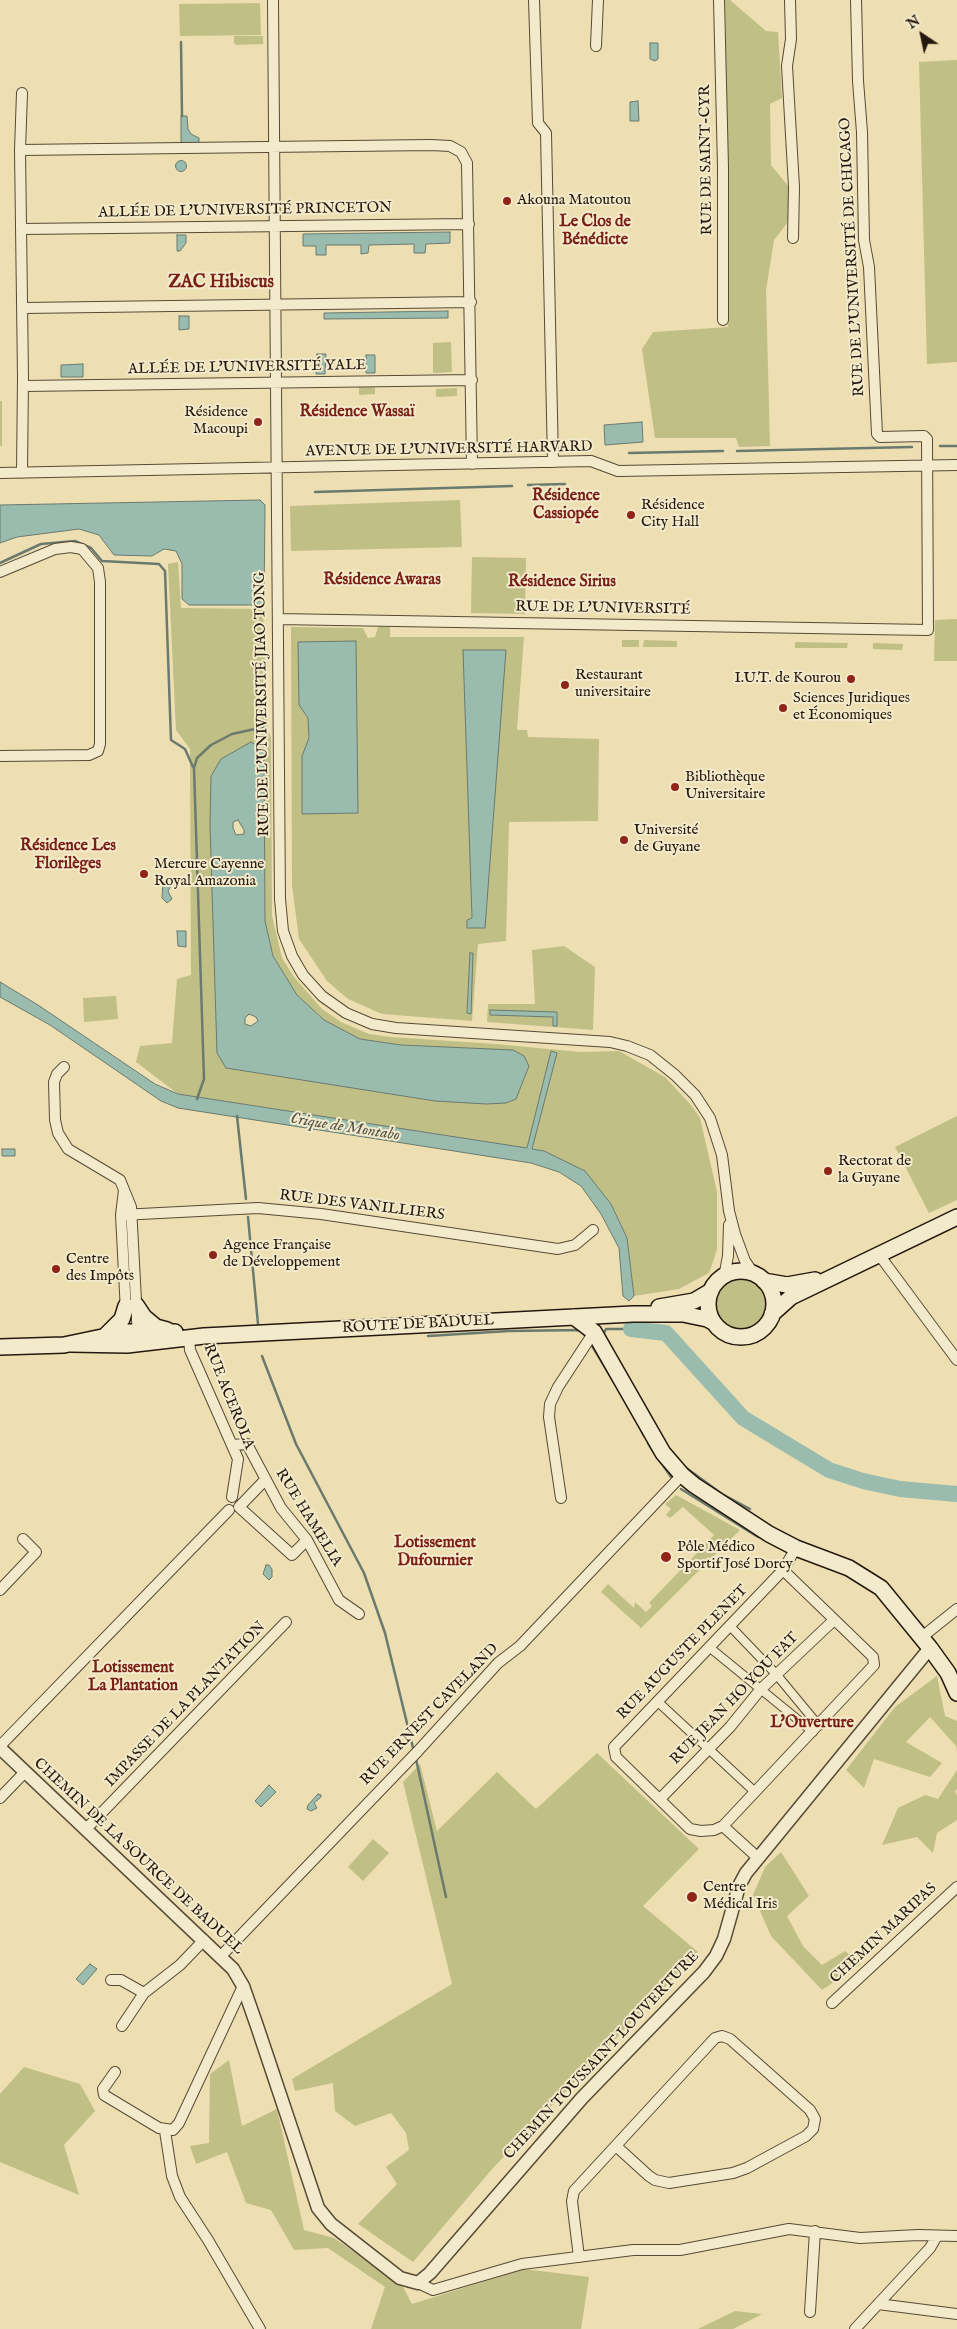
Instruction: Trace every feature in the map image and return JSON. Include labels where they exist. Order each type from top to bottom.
[{"type":"main road","points":[[848,1271],[787,1285],[739,1272],[724,1276],[711,1291],[708,1307],[713,1322],[726,1334],[743,1337],[756,1334],[762,1329],[772,1314],[791,1297],[848,1271],[880,1256],[957,1217]]},
{"type":"main road","points":[[759,1278],[768,1286],[773,1300],[772,1314]]},
{"type":"main road","name":"ROUTE DE BADUEL","points":[[633,1314],[653,1307],[694,1301],[711,1291]]},
{"type":"main road","points":[[106,1335],[122,1319],[131,1305],[156,1327],[173,1332]]},
{"type":"main road","name":"ROUTE DE BADUEL","points":[[71,1344],[106,1335],[132,1338],[196,1337],[633,1314],[683,1314],[713,1322]]},
{"type":"main road","points":[[594,1332],[614,1315]]},
{"type":"main road","points":[[574,1317],[594,1332],[663,1453],[682,1475],[694,1485],[769,1534],[796,1548],[849,1568],[868,1578],[881,1588],[948,1673],[957,1693]]},
{"type":"main road","name":"ROUTE DE BADUEL","points":[[0,1347],[71,1344],[173,1332],[196,1337]]},
{"type":"street","name":"RUE DE L'UNIVERSITÉ JIAO TONG","points":[[273,0],[280,899],[283,931],[292,956],[303,975],[322,996],[346,1014],[372,1024],[396,1028],[610,1042],[650,1055],[675,1074],[695,1095],[710,1118],[718,1142],[729,1212]]},
{"type":"street","points":[[534,0],[538,122],[546,133],[553,462]]},
{"type":"street","points":[[596,46],[598,0]]},
{"type":"street","name":"RUE DE SAINT-CYR","points":[[719,0],[723,167],[723,320]]},
{"type":"street","points":[[790,0],[791,39],[787,66],[794,187],[793,238]]},
{"type":"street","name":"RUE DE L’UNIVERSITÉ DE CHICAGO","points":[[856,0],[858,81],[862,132],[864,240],[870,267],[877,434],[880,437],[924,436],[927,439],[928,466]]},
{"type":"street","points":[[22,93],[20,150],[23,308],[22,473]]},
{"type":"street","points":[[20,150],[450,146],[461,152],[467,163],[471,302],[472,464]]},
{"type":"street","name":"ALLÉE DE L'UNIVERSITÉ PRINCETON","points":[[22,229],[469,224]]},
{"type":"street","points":[[23,308],[471,302]]},
{"type":"street","name":"ALLÉE DE L'UNIVERSITÉ YALE","points":[[23,386],[472,380]]},
{"type":"street","name":"AVENUE DE L'UNIVERSITÉ HARVARD","points":[[0,473],[591,461],[618,471],[957,465]]},
{"type":"street","name":"RUE DE L'UNIVERSITÉ","points":[[278,619],[928,630],[928,466]]},
{"type":"street","points":[[0,572],[55,548],[71,547],[82,549],[98,568],[100,582],[100,744],[98,751],[94,754],[0,756]]},
{"type":"street","points":[[64,1067],[57,1074],[54,1084],[55,1120],[58,1133],[68,1149],[115,1176],[124,1189],[132,1214],[132,1338]]},
{"type":"street","points":[[124,1189],[120,1215],[131,1305]]},
{"type":"street","name":"RUE DES VANILLIERS","points":[[120,1215],[258,1208],[321,1214],[558,1249],[575,1245],[593,1230]]},
{"type":"street","points":[[724,1276],[728,1256],[729,1212]]},
{"type":"street","points":[[729,1212],[738,1244],[759,1278]]},
{"type":"street","points":[[880,1256],[957,1360]]},
{"type":"street","points":[[561,1498],[548,1417],[550,1404],[558,1387],[594,1332]]},
{"type":"street","name":"RUE ACEROLA","points":[[196,1337],[190,1350],[238,1459],[232,1496]]},
{"type":"street","name":"RUE HAMELIA","points":[[232,1445],[247,1444],[281,1508],[308,1540],[339,1600],[359,1614]]},
{"type":"street","name":"RUE ERNEST CAVELAND","points":[[221,1956],[418,1751],[498,1663],[520,1646],[682,1475]]},
{"type":"street","points":[[265,1480],[239,1507],[292,1555],[308,1540]]},
{"type":"street","points":[[0,1747],[229,1510]]},
{"type":"street","points":[[0,1590],[36,1552],[23,1539]]},
{"type":"street","name":"RUE AUGUSTE PLENET","points":[[660,1799],[616,1756],[614,1747],[783,1570],[796,1548]]},
{"type":"street","points":[[660,1799],[690,1829],[702,1832],[723,1826],[874,1666],[874,1657],[783,1570]]},
{"type":"street","points":[[926,1643],[957,1610]]},
{"type":"street","name":"RUE JEAN HO YOU FAT","points":[[660,1799],[738,1718],[760,1690],[834,1620]]},
{"type":"street","name":"IMPASSE DE LA PLANTATION","points":[[86,1829],[286,1622]]},
{"type":"street","points":[[730,1626],[776,1674],[816,1729]]},
{"type":"street","name":"CHEMIN TOUSSAINT LOUVERTURE","points":[[418,2283],[430,2273],[582,2098],[710,1965],[724,1939],[739,1886],[758,1857],[902,1685],[926,1643]]},
{"type":"street","points":[[709,1647],[760,1690],[816,1729]]},
{"type":"street","points":[[657,1701],[755,1792]]},
{"type":"street","name":"CHEMIN DE LA SOURCE DE BADUEL","points":[[0,1747],[234,1968],[243,1986],[318,2208],[332,2224],[400,2278],[433,2290],[522,2264],[633,2250],[680,2250],[789,2229],[860,2238],[957,2236]]},
{"type":"street","points":[[0,1798],[25,1772]]},
{"type":"street","points":[[723,1826],[758,1857]]},
{"type":"street","name":"CHEMIN MARIPAS","points":[[832,2003],[957,1887]]},
{"type":"street","points":[[122,2026],[144,1993],[180,1965],[204,1940]]},
{"type":"street","points":[[111,1980],[121,1980],[144,1993]]},
{"type":"street","points":[[115,2072],[103,2089],[104,2095],[166,2131],[173,2130],[179,2123],[243,1986]]},
{"type":"street","points":[[579,2257],[572,2201],[574,2191],[709,2043],[722,2036],[730,2039],[802,2104],[815,2119],[813,2129],[806,2136],[746,2168],[733,2173],[669,2183],[655,2180],[649,2176],[616,2146]]},
{"type":"street","points":[[166,2131],[172,2176],[180,2197],[208,2240],[260,2329]]},
{"type":"street","points":[[810,2312],[815,2231]]},
{"type":"street","points":[[855,2329],[930,2248],[937,2236]]},
{"type":"street","points":[[878,2304],[957,2314]]},
{"type":"shaded area","points":[[725,0],[730,0],[766,31],[778,32],[782,98],[770,104],[771,165],[789,187],[788,222],[774,240],[766,290],[770,446],[739,447],[736,438],[655,438],[642,349],[653,332],[728,327],[729,230]]},
{"type":"shaded area","points":[[260,3],[261,35],[180,36],[179,4]]},
{"type":"shaded area","points":[[234,36],[263,36],[263,44],[236,45],[234,43]]},
{"type":"shaded area","points":[[957,60],[957,362],[927,364],[919,62]]},
{"type":"shaded area","points":[[451,342],[452,372],[433,373],[433,343]]},
{"type":"shaded area","points":[[375,385],[375,394],[359,395],[359,386]]},
{"type":"shaded area","points":[[457,388],[457,396],[436,397],[436,389]]},
{"type":"shaded area","points":[[0,401],[2,401],[2,446],[0,446]]},
{"type":"shaded area","points":[[460,500],[462,547],[291,551],[290,506]]},
{"type":"shaded area","points":[[472,557],[526,558],[525,614],[471,613]]},
{"type":"shaded area","points":[[178,562],[181,608],[263,609],[268,731],[271,737],[272,916],[282,958],[294,977],[322,1009],[341,1022],[369,1034],[580,1052],[619,1051],[665,1077],[691,1105],[700,1118],[717,1192],[717,1250],[709,1273],[679,1289],[634,1296],[627,1238],[611,1204],[544,1151],[178,1094],[136,1062],[140,1046],[172,1043],[177,979],[191,975],[190,749],[176,730],[168,564]],"holes":[[[264,750],[265,921],[273,956],[297,995],[324,1020],[360,1039],[401,1045],[448,1048],[506,1103],[435,1101],[217,1053],[221,759]]]},
{"type":"shaded area","points":[[957,619],[957,661],[934,661],[935,620]]},
{"type":"shaded area","points":[[291,627],[363,628],[368,638],[375,637],[378,627],[390,627],[390,637],[524,637],[517,730],[527,730],[528,737],[599,739],[598,821],[509,822],[506,941],[478,944],[472,1021],[382,1014],[348,999],[327,981],[299,939],[292,885]]},
{"type":"shaded area","points":[[622,640],[639,640],[639,647],[622,647]]},
{"type":"shaded area","points":[[644,640],[677,641],[677,647],[643,647]]},
{"type":"shaded area","points":[[795,642],[848,643],[847,648],[795,648]]},
{"type":"shaded area","points":[[873,643],[903,644],[902,650],[873,649]]},
{"type":"shaded area","points":[[564,946],[595,967],[593,1030],[487,1022],[488,1004],[535,1004],[532,950]]},
{"type":"shaded area","points":[[116,996],[118,1019],[84,1022],[83,998]]},
{"type":"shaded area","points":[[957,1116],[957,1200],[929,1213],[895,1147]]},
{"type":"shaded area","points":[[736,1278],[746,1278],[760,1285],[767,1299],[767,1309],[760,1323],[746,1330],[736,1330],[726,1326],[719,1319],[715,1309],[715,1299],[719,1289],[726,1282]]},
{"type":"shaded area","points":[[676,1495],[740,1530],[641,1628],[601,1592],[608,1584],[634,1608],[635,1602],[646,1612],[652,1606],[649,1603],[714,1535],[683,1507],[670,1518],[666,1515],[671,1509],[665,1504]]},
{"type":"shaded area","points":[[937,1676],[945,1716],[957,1721],[957,1751],[956,1746],[930,1717],[906,1742],[942,1763],[930,1777],[874,1759],[864,1788],[846,1770],[895,1707]]},
{"type":"shaded area","points":[[597,1753],[699,1849],[643,1906],[698,1952],[493,2168],[413,2262],[358,2224],[397,2184],[386,2167],[409,2150],[406,2133],[391,2113],[355,2126],[335,2111],[333,2083],[295,2091],[292,2079],[452,1984],[403,1782],[420,1764],[437,1831],[497,1772],[536,1809]]},
{"type":"shaded area","points":[[957,1770],[957,1789],[955,1791],[957,1796],[957,1820],[937,1833],[933,1853],[917,1837],[882,1845],[898,1808],[925,1795],[938,1799]]},
{"type":"shaded area","points":[[373,1839],[389,1853],[363,1881],[348,1867]]},
{"type":"shaded area","points":[[781,1852],[809,1896],[787,1916],[803,1946],[822,1965],[845,1951],[861,1964],[822,1990],[771,1936],[753,1895],[765,1867]]},
{"type":"shaded area","points":[[229,2060],[242,2126],[277,2109],[304,2230],[334,2238],[402,2285],[412,2304],[524,2269],[589,2277],[581,2329],[371,2329],[385,2287],[328,2248],[294,2250],[271,2210],[246,2203],[227,2152],[196,2164],[190,2146],[209,2143],[210,2074]]},
{"type":"shaded area","points":[[24,2067],[80,2084],[95,2111],[64,2145],[79,2195],[0,2162],[0,2094]]},
{"type":"shaded area","points":[[735,2311],[762,2314],[733,2329],[698,2329]]},
{"type":"water","points":[[650,43],[658,43],[658,59],[655,61],[650,59]]},
{"type":"water","points":[[638,101],[639,121],[630,121],[630,102]]},
{"type":"water","points":[[181,116],[187,116],[188,129],[191,134],[199,138],[199,143],[181,143]]},
{"type":"water","points":[[179,161],[183,161],[186,166],[185,170],[179,171],[176,168],[176,164]]},
{"type":"water","points":[[450,232],[450,243],[426,244],[425,253],[414,253],[414,244],[369,245],[368,253],[361,254],[361,245],[326,245],[326,255],[316,255],[316,246],[303,246],[303,234]]},
{"type":"water","points":[[177,235],[186,235],[186,243],[180,251],[177,251]]},
{"type":"water","points":[[448,311],[448,318],[324,319],[324,313]]},
{"type":"water","points":[[179,316],[189,316],[189,329],[179,330]]},
{"type":"water","points":[[317,354],[326,354],[325,374],[316,374]]},
{"type":"water","points":[[366,355],[375,355],[375,373],[366,373]]},
{"type":"water","points":[[83,364],[83,377],[61,377],[61,365]]},
{"type":"water","points":[[642,422],[643,442],[605,445],[604,425]]},
{"type":"water","points":[[260,500],[265,505],[264,605],[189,605],[182,599],[182,564],[176,551],[164,549],[152,556],[114,555],[99,535],[79,529],[17,537],[0,543],[0,505]]},
{"type":"water","points":[[356,641],[358,813],[302,814],[302,756],[309,738],[308,718],[299,705],[298,642]]},
{"type":"water","points":[[463,650],[506,650],[485,928],[467,928],[467,920],[472,918]]},
{"type":"water","points":[[251,742],[264,750],[265,921],[273,956],[297,995],[324,1020],[360,1039],[401,1045],[513,1050],[524,1056],[529,1066],[516,1099],[506,1103],[486,1104],[435,1101],[226,1068],[217,1053],[210,825],[211,776],[221,759]],"holes":[[[238,820],[244,830],[244,834],[236,835],[233,822]],[[249,1014],[256,1017],[258,1021],[251,1026],[245,1024],[245,1018]]]},
{"type":"water","points":[[163,882],[172,884],[168,891],[172,899],[167,903],[162,898]]},
{"type":"water","points":[[177,931],[186,931],[186,947],[178,946]]},
{"type":"water","points":[[470,953],[473,953],[471,1014],[467,1013]]},
{"type":"water","points":[[0,982],[38,1005],[155,1084],[178,1094],[527,1148],[551,1051],[557,1053],[532,1149],[544,1151],[585,1171],[611,1204],[627,1238],[634,1296],[629,1301],[623,1296],[619,1248],[601,1214],[581,1186],[559,1172],[531,1163],[178,1108],[161,1101],[50,1025],[0,997]]},
{"type":"water","points":[[490,1010],[557,1012],[557,1026],[553,1026],[553,1017],[490,1015]]},
{"type":"water","points":[[2,1149],[15,1149],[15,1156],[2,1156]]},
{"type":"water","points":[[266,1565],[269,1565],[272,1569],[272,1577],[269,1580],[263,1574]]},
{"type":"water","points":[[269,1785],[276,1792],[261,1807],[255,1801]]},
{"type":"water","points":[[318,1794],[321,1797],[314,1803],[317,1808],[311,1811],[307,1809],[308,1805]]},
{"type":"water","points":[[90,1964],[97,1969],[83,1985],[76,1979]]},
{"type":"waterway","points":[[181,42],[182,116]]},
{"type":"waterway","points":[[940,446],[957,446]]},
{"type":"waterway","points":[[737,451],[912,447]]},
{"type":"waterway","points":[[629,453],[723,451]]},
{"type":"waterway","points":[[528,485],[565,484]]},
{"type":"waterway","points":[[315,492],[512,486]]},
{"type":"waterway","points":[[0,563],[41,544],[75,541],[91,548],[102,561],[159,564],[165,571],[171,740],[185,749],[193,767]]},
{"type":"waterway","points":[[197,1099],[204,1079],[194,768],[197,758],[211,745],[232,734],[264,727]]},
{"type":"waterway","points":[[237,1116],[246,1199]]},
{"type":"waterway","points":[[248,1217],[258,1324]]},
{"type":"waterway","points":[[602,1337],[606,1329],[631,1329]]},
{"type":"waterway","name":"Crique de Montabo","points":[[631,1329],[666,1333],[743,1418],[829,1470],[863,1481],[900,1489],[957,1494]]},
{"type":"waterway","points":[[428,1336],[509,1331],[582,1330],[585,1336]]},
{"type":"waterway","points":[[591,1344],[615,1384]]},
{"type":"waterway","points":[[262,1356],[296,1444],[364,1573],[385,1633],[414,1752]]},
{"type":"waterway","points":[[640,1428],[644,1436]]},
{"type":"waterway","points":[[648,1443],[653,1451]]},
{"type":"waterway","points":[[658,1458],[671,1477]]},
{"type":"waterway","points":[[685,1467],[722,1494],[750,1509]]},
{"type":"waterway","points":[[681,1489],[758,1537]]},
{"type":"waterway","points":[[416,1759],[446,1897]]},
{"type":"place","name":"Akouna Matoutou","points":[[507,201]]},
{"type":"place","name":"Résidence Macoupi","points":[[258,422]]},
{"type":"place","name":"Résidence City Hall","points":[[631,515]]},
{"type":"place","name":"I.U.T. de Kourou","points":[[851,679]]},
{"type":"place","name":"Restaurant universitaire","points":[[565,685]]},
{"type":"place","name":"Sciences Juridiques et Économiques","points":[[783,708]]},
{"type":"place","name":"Bibliothèque Universitaire","points":[[675,787]]},
{"type":"place","name":"Université de Guyane","points":[[624,840]]},
{"type":"place","name":"Mercure Cayenne Royal Amazonia","points":[[144,874]]},
{"type":"place","name":"Rectorat de la Guyane","points":[[828,1171]]},
{"type":"place","name":"Agence Française de Développement","points":[[213,1255]]},
{"type":"place","name":"Centre des Impôts","points":[[56,1269]]},
{"type":"place","name":"Pôle Médico Sportif José Dorcy","points":[[666,1557]]},
{"type":"place","name":"Centre Médical Iris","points":[[692,1897]]},
{"type":"district","name":"Le Clos de Bénédicte","points":[[595,232]]},
{"type":"district","name":"ZAC Hibiscus","points":[[221,283]]},
{"type":"district","name":"Résidence Wassaï","points":[[357,413]]},
{"type":"district","name":"Résidence Cassiopée","points":[[566,506]]},
{"type":"district","name":"Résidence Awaras","points":[[382,581]]},
{"type":"district","name":"Résidence Sirius","points":[[562,583]]},
{"type":"district","name":"Résidence Les Florilèges","points":[[68,856]]},
{"type":"district","name":"Lotissement Dufournier","points":[[435,1553]]},
{"type":"district","name":"Lotissement La Plantation","points":[[133,1678]]},
{"type":"district","name":"L'Ouverture","points":[[812,1724]]}]
